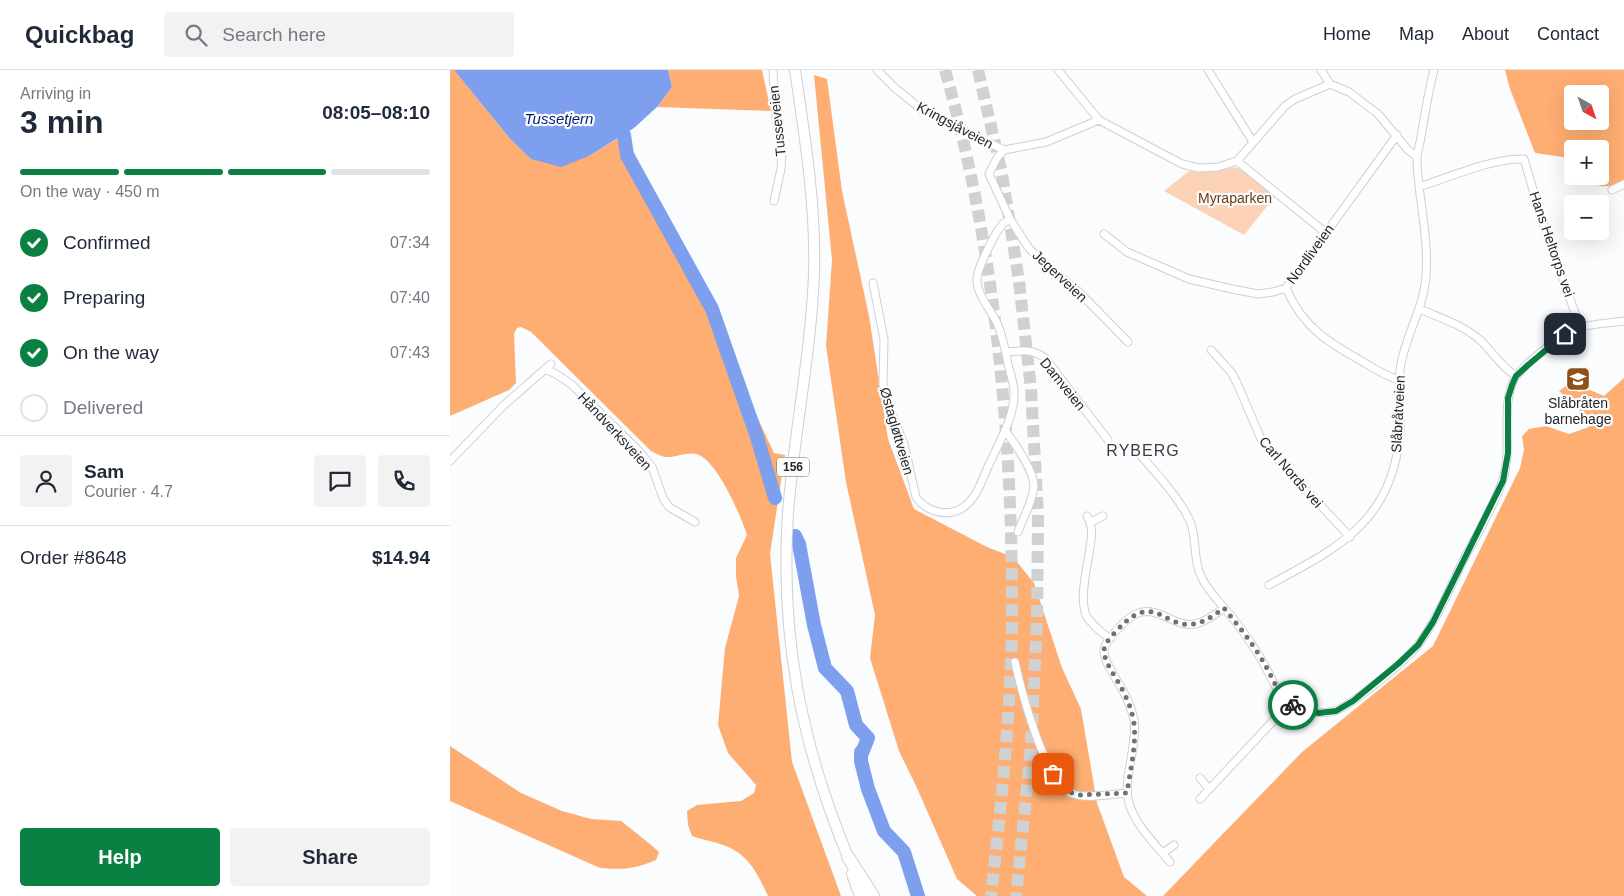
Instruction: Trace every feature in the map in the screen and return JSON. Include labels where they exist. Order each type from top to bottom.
[{"type":"highway","points":[[848,858],[861,896]]},
{"type":"highway","points":[[848,858],[873,896]]},
{"type":"main road","name":"156","points":[[796,70],[812,195],[814,274],[810,326],[788,512],[786,566],[789,629],[796,684],[807,739],[828,807],[848,858]]},
{"type":"street","name":"Tusseveien","points":[[773,70],[776,118],[782,152],[781,169],[774,201]]},
{"type":"street","name":"Kringsjåveien","points":[[877,70],[922,110],[1004,150],[1046,142],[1099,120]]},
{"type":"street","points":[[1058,70],[1099,120],[1182,164],[1199,168],[1237,161],[1285,106],[1330,84]]},
{"type":"street","points":[[1208,70],[1253,142]]},
{"type":"street","points":[[1321,70],[1330,84],[1349,92],[1378,114],[1408,150],[1417,157]]},
{"type":"street","name":"Slåbråtveien","points":[[1269,585],[1350,538],[1375,509],[1385,493],[1392,473],[1400,432],[1399,380],[1405,347],[1424,294],[1427,260],[1417,157],[1434,70]]},
{"type":"street","name":"Nordliveien","points":[[1104,234],[1127,252],[1188,279],[1232,290],[1258,294],[1286,288],[1397,135]]},
{"type":"street","name":"Jegerveien","points":[[1004,150],[997,158],[990,174],[1010,219],[1028,247],[1037,257],[1079,292],[1128,342]]},
{"type":"street","name":"Hans Heltorps vei","points":[[1419,187],[1489,164],[1513,159],[1524,159],[1541,217],[1580,327]]},
{"type":"street","points":[[1237,161],[1326,233]]},
{"type":"street","points":[[1612,190],[1624,184]]},
{"type":"street","name":"Østagløttveien","points":[[873,282],[884,339],[883,384],[886,400],[904,444],[913,489],[920,503],[933,510],[942,513],[961,509],[967,505],[980,486],[1005,430],[1012,406],[1014,390],[1002,336],[980,292],[977,280],[979,269],[996,234],[1002,225],[1010,219]]},
{"type":"street","points":[[1286,288],[1300,315],[1316,331],[1335,346],[1388,377],[1399,380]]},
{"type":"street","points":[[1420,309],[1470,333],[1483,343],[1500,364],[1516,376]]},
{"type":"street","points":[[1134,446],[1178,502],[1190,521],[1200,575],[1239,626],[1262,660],[1276,687],[1297,708],[1319,713],[1336,711],[1353,701],[1411,654],[1425,635],[1503,481],[1508,453],[1508,398],[1516,376],[1560,338],[1580,327],[1624,321]]},
{"type":"street","name":"Damveien","points":[[1006,352],[1026,350],[1036,352],[1045,358],[1108,440]]},
{"type":"street","name":"Carl Nords vei","points":[[1211,350],[1231,372],[1244,396],[1261,439],[1350,538]]},
{"type":"street","name":"Håndverksveien","points":[[450,460],[504,405],[548,367],[571,384],[647,460],[655,472],[663,498],[669,507],[695,522]]},
{"type":"street","points":[[1005,430],[1026,463],[1034,480],[1032,496],[1018,532]]},
{"type":"street","points":[[1142,456],[1152,448]]},
{"type":"street","points":[[1103,516],[1089,519],[1092,533],[1083,596],[1087,617],[1096,629],[1110,639]]},
{"type":"street","points":[[1170,862],[1143,829],[1129,804],[1127,793],[1134,722],[1126,696],[1105,658],[1104,648],[1129,619],[1142,612],[1156,612],[1188,624],[1203,621],[1224,608]]},
{"type":"street","points":[[1015,662],[1040,743],[1050,768],[1059,783],[1067,791],[1078,795],[1127,793]]},
{"type":"street","points":[[1200,799],[1290,703]]},
{"type":"street","points":[[1200,778],[1209,788]]},
{"type":"street","points":[[1163,853],[1174,845]]},
{"type":"green space","name":"Myraparken","points":[[1235,167],[1246,172],[1276,195],[1244,235],[1164,191],[1189,171],[1215,172]]},
{"type":"shaded area","points":[[450,70],[454,70],[511,140],[531,159],[589,156],[625,134],[774,453],[785,455],[770,554],[792,762],[841,896],[768,896],[756,872],[746,859],[732,849],[692,836],[688,825],[687,811],[697,805],[741,801],[754,793],[756,785],[728,753],[718,725],[725,648],[739,596],[736,558],[747,535],[734,502],[712,466],[704,458],[696,454],[665,457],[651,451],[531,332],[521,327],[517,328],[514,334],[516,383],[509,390],[450,416]]},
{"type":"shaded area","points":[[668,70],[762,70],[771,111],[657,107],[672,87]]},
{"type":"shaded area","points":[[1505,70],[1624,70],[1624,183],[1612,186],[1598,185],[1609,185],[1609,140],[1564,140],[1564,158],[1535,153],[1510,89]]},
{"type":"shaded area","points":[[814,75],[827,79],[842,191],[869,316],[888,439],[914,509],[987,547],[1013,557],[1034,583],[1062,668],[1081,709],[1097,803],[1124,877],[1147,896],[977,896],[957,879],[899,751],[870,658],[875,615],[846,482],[826,346],[832,260]]},
{"type":"shaded area","points":[[1624,378],[1624,896],[1163,896],[1302,752],[1433,646],[1520,468],[1524,450],[1522,436],[1529,429],[1546,426],[1569,434],[1589,427],[1582,413],[1559,391],[1566,386],[1579,392],[1590,390],[1604,396]]},
{"type":"shaded area","points":[[450,746],[521,793],[562,811],[591,819],[621,821],[659,852],[656,860],[629,868],[600,868],[450,801]]},
{"type":"water","name":"Tussetjern","points":[[454,70],[668,70],[672,87],[657,107],[634,128],[589,156],[561,167],[531,159],[511,140]]},
{"type":"waterway","points":[[624,135],[627,155],[712,309],[757,437],[775,498]]},
{"type":"waterway","points":[[795,536],[799,544],[814,625],[825,668],[847,691],[856,725],[868,738],[861,752],[861,761],[868,789],[884,831],[904,852],[918,896]]},
{"type":"tunnel","points":[[945,70],[977,205],[988,273],[998,343],[1009,482],[1012,621],[1010,690],[991,896]]},
{"type":"tunnel","points":[[978,70],[1002,174],[1019,281],[1031,389],[1038,515],[1037,621],[1031,747],[1016,896]]},
{"type":"way so far","points":[[1053,774],[1067,791],[1078,795],[1127,793],[1134,722],[1128,702],[1105,658],[1104,648],[1129,619],[1142,612],[1156,612],[1180,623],[1195,624],[1213,616],[1224,608],[1262,660],[1276,687],[1293,705]]},
{"type":"place","name":"Slåbråten barnehage","points":[[1578,379]]},
{"type":"district","name":"RYBERG","points":[[1143,450]]},
{"type":"route","points":[[1293,705],[1297,708],[1319,713],[1336,711],[1353,701],[1411,654],[1418,645],[1433,622],[1503,481],[1508,453],[1508,398],[1516,376],[1565,334]]}]
